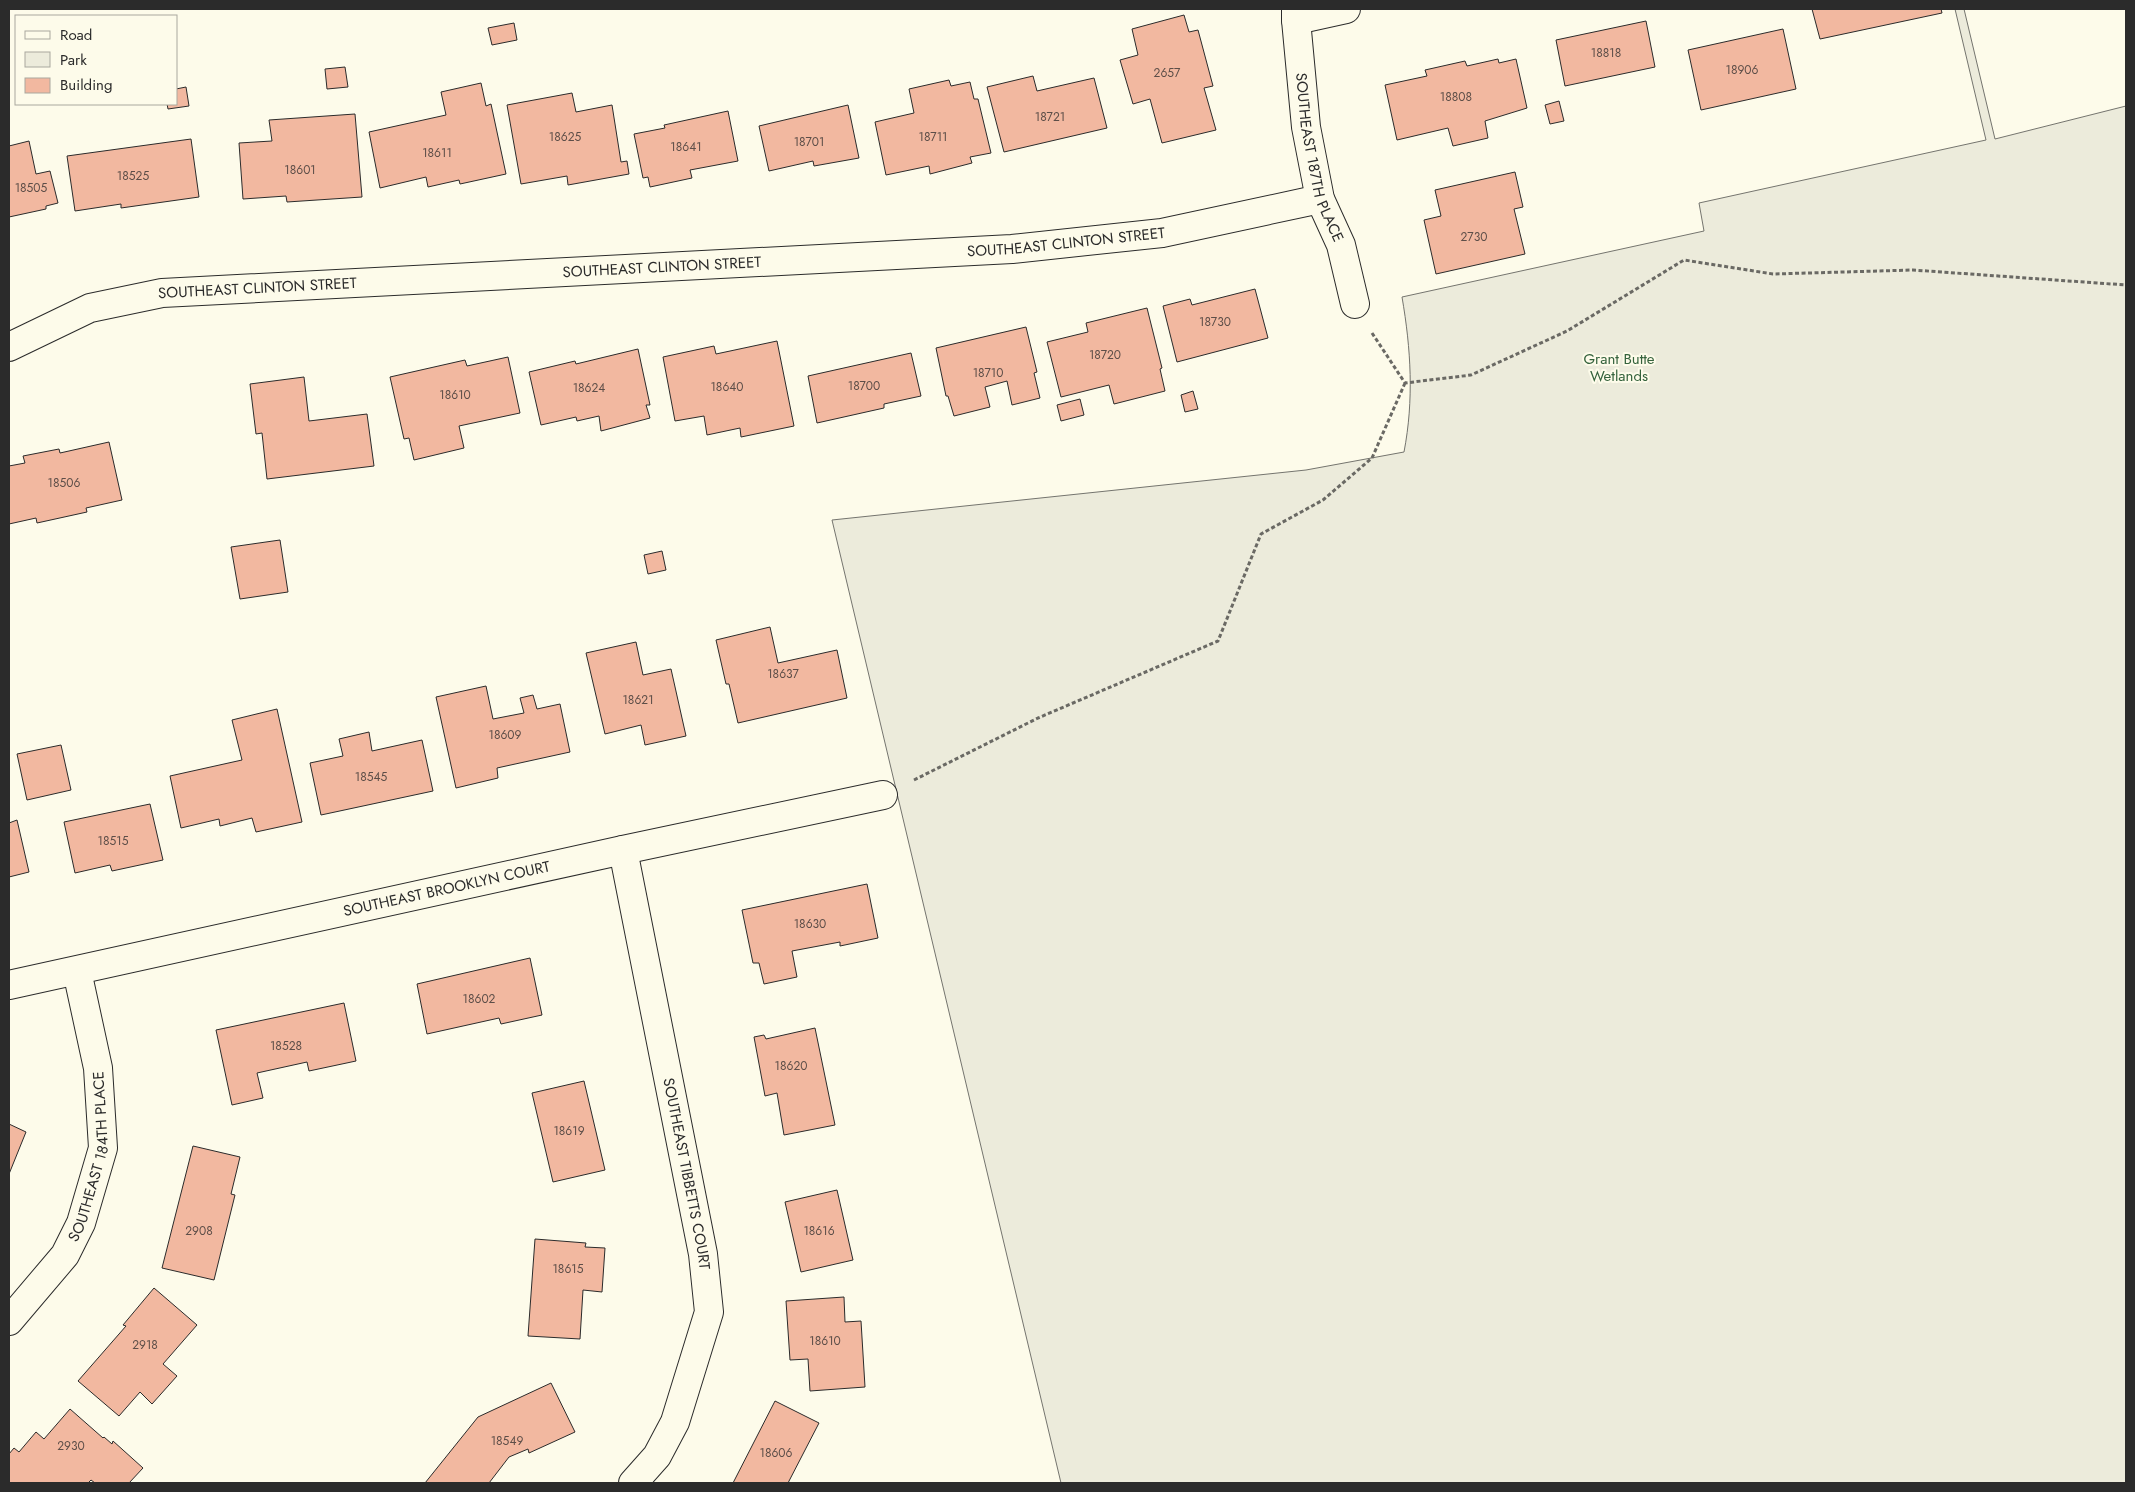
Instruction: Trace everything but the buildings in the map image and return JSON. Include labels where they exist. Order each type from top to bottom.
[{"type":"street","points":[[1296,14],[1346,9]]},
{"type":"street","name":"SOUTHEAST 187TH PLACE","points":[[1296,14],[1306,127],[1320,199],[1341,245],[1356,304]]},
{"type":"street","name":"SOUTHEAST CLINTON STREET","points":[[9,347],[90,308],[162,293],[1012,249],[1162,233],[1320,199]]},
{"type":"street","name":"SOUTHEAST BROOKLYN COURT","points":[[9,985],[883,795]]},
{"type":"street","name":"SOUTHEAST TIBBETTS COURT","points":[[623,850],[703,1254],[709,1312],[675,1422],[656,1456],[633,1483]]},
{"type":"street","name":"SOUTHEAST 184TH PLACE","points":[[9,1321],[65,1255],[81,1223],[103,1148],[98,1068],[77,971]]},
{"type":"path","points":[[1405,383],[1471,374],[1567,331],[1684,260],[1773,274],[1913,270],[2126,285]]},
{"type":"path","points":[[1356,304],[1405,383]]},
{"type":"path","points":[[883,795],[1038,718],[1218,641],[1261,534],[1324,500],[1372,458],[1405,383]]},
{"type":"green space","name":"Grant Butte Wetlands","points":[[1955,9],[1964,9],[1995,139],[2126,106],[2126,1483],[1061,1483],[832,520],[1306,470],[1404,452],[1409,413],[1410,374],[1408,336],[1402,297],[1704,231],[1699,203],[1986,140]]}]
